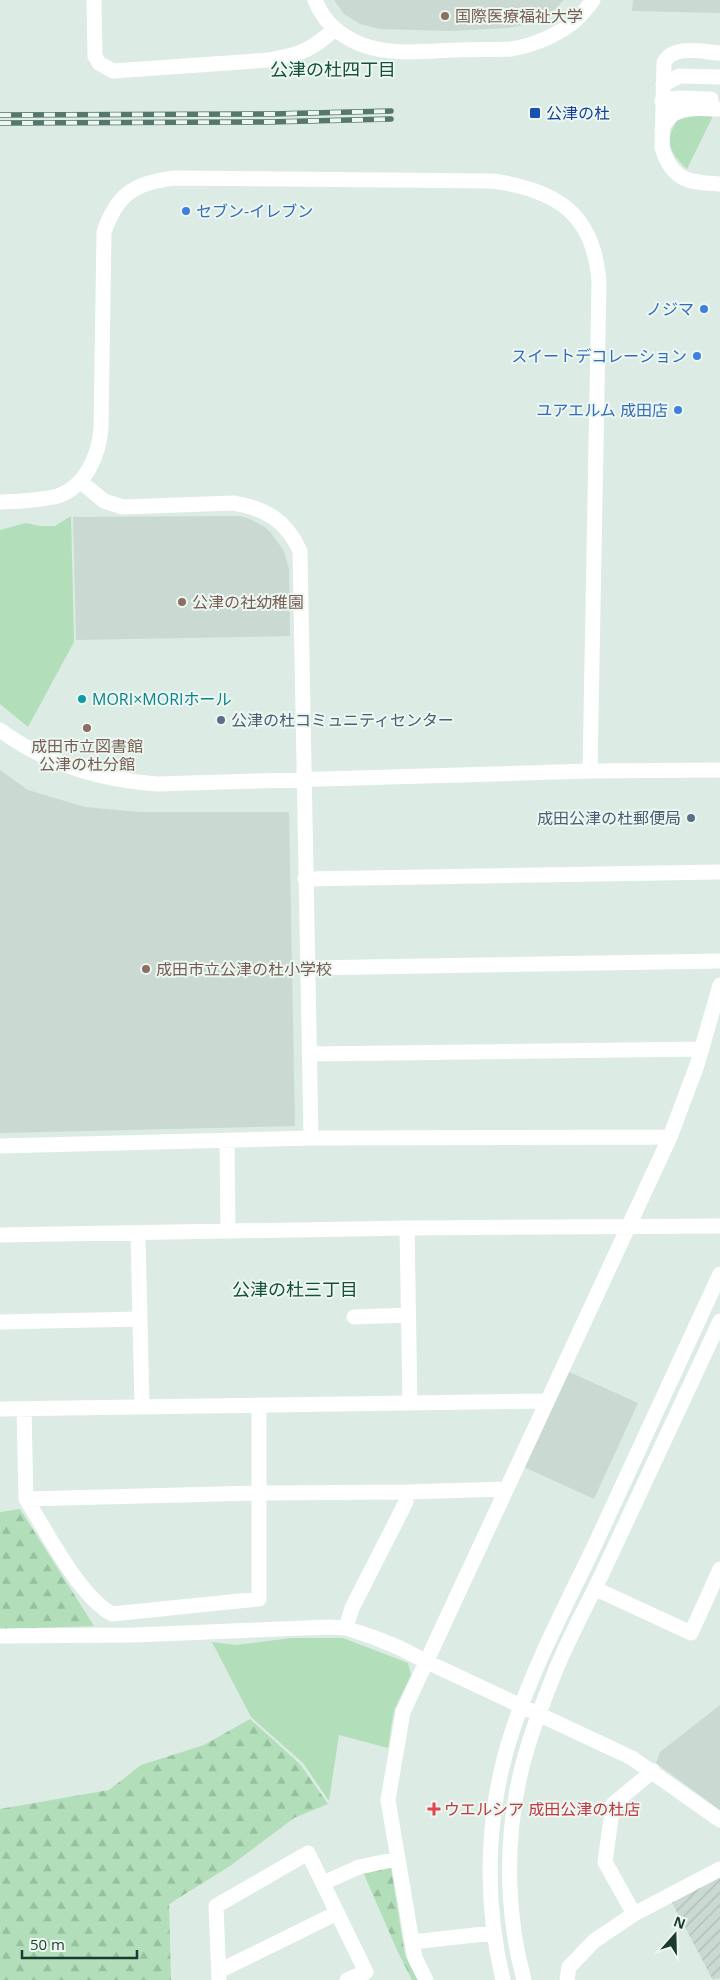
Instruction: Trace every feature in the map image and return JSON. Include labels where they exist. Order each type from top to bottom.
[{"type":"street","points":[[94,0],[95,56],[99,63],[113,71],[269,60],[290,56],[316,46],[334,29]]},
{"type":"street","points":[[316,0],[320,12],[334,29],[361,44],[402,52],[511,48],[546,38],[564,29],[580,18],[593,0]]},
{"type":"street","points":[[720,52],[687,51],[670,54],[664,63],[662,101],[662,131],[665,160],[673,171],[683,179],[697,183],[720,184]]},
{"type":"street","points":[[663,85],[679,76],[686,75],[720,77]]},
{"type":"street","points":[[662,101],[678,98],[720,100]]},
{"type":"street","points":[[662,131],[667,119],[674,113],[684,109],[720,109]]},
{"type":"street","points":[[0,502],[42,499],[59,495],[80,481],[90,467],[100,441],[104,232],[118,202],[129,191],[142,184],[174,178],[493,181],[529,188],[546,194],[559,202],[581,224],[595,253],[599,275],[590,771]]},
{"type":"street","points":[[80,481],[104,501],[123,507],[233,503],[251,506],[270,515],[284,526],[294,538],[300,551],[302,567],[303,779],[311,1138]]},
{"type":"street","points":[[0,730],[42,756],[64,765],[130,782],[157,784],[590,771],[720,770]]},
{"type":"street","points":[[305,879],[720,872]]},
{"type":"street","points":[[308,968],[720,961]]},
{"type":"street","points":[[426,1980],[415,1958],[388,1800],[403,1712],[425,1661],[670,1137],[702,1049],[720,985]]},
{"type":"street","points":[[309,1054],[702,1049]]},
{"type":"street","points":[[0,1146],[311,1138],[670,1137]]},
{"type":"street","points":[[227,1140],[228,1231]]},
{"type":"street","points":[[0,1235],[407,1228],[720,1226]]},
{"type":"street","points":[[407,1228],[410,1403]]},
{"type":"street","points":[[138,1234],[142,1407]]},
{"type":"street","points":[[503,1980],[493,1933],[490,1890],[494,1815],[506,1749],[521,1706],[720,1274]]},
{"type":"street","points":[[354,1317],[408,1315]]},
{"type":"street","points":[[0,1322],[140,1318]]},
{"type":"street","points":[[524,1980],[513,1921],[510,1856],[512,1820],[518,1784],[538,1715],[558,1665],[596,1589],[720,1321]]},
{"type":"street","points":[[0,1409],[546,1401]]},
{"type":"street","points":[[24,1408],[26,1499],[81,1586],[101,1608],[112,1614],[260,1599],[259,1406]]},
{"type":"street","points":[[26,1499],[506,1489]]},
{"type":"street","points":[[346,1628],[352,1608],[406,1502],[406,1492]]},
{"type":"street","points":[[596,1589],[690,1633],[720,1569]]},
{"type":"street","points":[[0,1636],[134,1635],[330,1626],[346,1628],[400,1648],[632,1758],[720,1820]]},
{"type":"street","points":[[634,1914],[606,1862],[613,1804],[653,1771]]},
{"type":"street","points":[[337,1913],[219,1975],[216,1906],[308,1853],[366,1972],[347,1980]]},
{"type":"street","points":[[323,1883],[360,1867],[397,1859]]},
{"type":"street","points":[[566,1980],[568,1967],[594,1941],[634,1914],[720,1869]]},
{"type":"street","points":[[412,1942],[493,1933]]},
{"type":"shaded area","name":"国際医療福祉大学","points":[[334,0],[564,0],[554,10],[524,25],[508,28],[451,31],[380,29],[360,24],[344,14]]},
{"type":"shaded area","points":[[633,0],[720,0],[720,13],[632,11]]},
{"type":"shaded area","name":"公津の社幼稚園","points":[[238,516],[248,518],[265,527],[284,551],[289,569],[290,636],[76,640],[73,517]]},
{"type":"shaded area","name":"成田市立公津の杜小学校","points":[[0,770],[28,790],[85,807],[140,812],[289,812],[295,1126],[0,1133]]},
{"type":"shaded area","points":[[567,1371],[638,1403],[594,1499],[524,1467]]},
{"type":"shaded area","points":[[720,1705],[720,1810],[656,1763],[660,1752]]},
{"type":"shaded area","points":[[720,1875],[720,1978],[713,1980],[671,1901]]},
{"type":"green space","points":[[693,116],[713,116],[687,169],[676,158],[670,146],[670,140],[673,127],[678,120]]},
{"type":"green space","points":[[71,516],[74,642],[28,727],[0,704],[0,530],[26,523],[40,526],[55,526]]},
{"type":"green space","points":[[20,1509],[94,1626],[0,1629],[0,1512]]},
{"type":"green space","points":[[291,1638],[343,1638],[408,1663],[411,1675],[394,1710],[388,1748],[339,1735],[329,1801],[303,1763],[251,1717],[212,1642],[235,1645]]},
{"type":"green space","points":[[250,1719],[300,1764],[328,1804],[294,1818],[230,1866],[169,1904],[171,1980],[0,1980],[0,1809],[109,1790],[141,1765],[204,1745]]},
{"type":"green space","points":[[386,1866],[391,1868],[405,1955],[418,1980],[412,1980],[363,1872]]},
{"type":"railway","points":[[0,115],[272,114],[391,111]]},
{"type":"railway","points":[[0,123],[268,122],[391,119]]},
{"type":"place","name":"国際医療福祉大学","points":[[445,16]]},
{"type":"place","name":"公津の杜","points":[[535,113]]},
{"type":"place","name":"セブン-イレブン","points":[[186,211]]},
{"type":"place","name":"ノジマ","points":[[704,309]]},
{"type":"place","name":"スイートデコレーション","points":[[697,356]]},
{"type":"place","name":"ユアエルム 成田店","points":[[678,410]]},
{"type":"place","name":"公津の社幼稚園","points":[[182,602]]},
{"type":"place","name":"MORI×MORIホール","points":[[82,699]]},
{"type":"place","name":"公津の杜コミュニティセンター","points":[[221,720]]},
{"type":"place","name":"成田市立図書館 公津の杜分館","points":[[87,728]]},
{"type":"place","name":"成田公津の杜郵便局","points":[[691,818]]},
{"type":"place","name":"成田市立公津の杜小学校","points":[[146,969]]},
{"type":"place","name":"ウエルシア 成田公津の杜店","points":[[434,1809]]},
{"type":"district","name":"公津の杜四丁目","points":[[333,69]]},
{"type":"district","name":"公津の杜三丁目","points":[[295,1289]]}]
